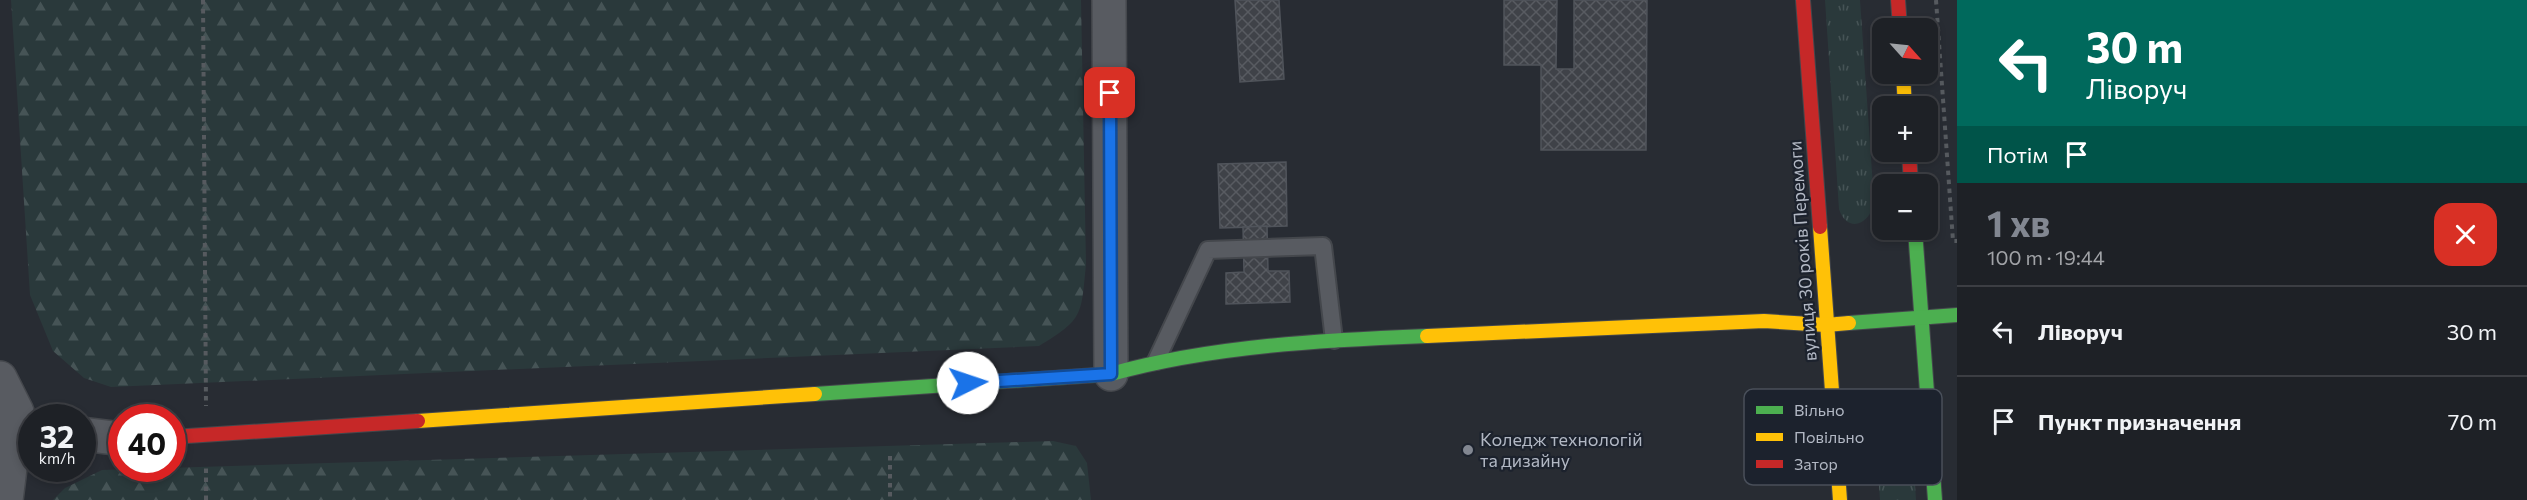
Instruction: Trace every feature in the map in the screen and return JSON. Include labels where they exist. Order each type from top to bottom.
[{"type":"street","points":[[1109,0],[1111,374]]},
{"type":"street","name":"вулиця 30 років Перемоги","points":[[1803,0],[1831,389]]},
{"type":"street","points":[[1898,0],[1899,18]]},
{"type":"street","points":[[1916,240],[1926,389]]},
{"type":"street","points":[[186,436],[1111,374],[1156,361],[1334,340],[1764,321],[1826,325],[1957,315]]},
{"type":"street","points":[[0,378],[16,415],[6,500]]},
{"type":"street","name":"вулиця 30 років Перемоги","points":[[1839,485],[1840,500]]},
{"type":"street","points":[[1934,485],[1935,500]]},
{"type":"lane","points":[[1156,361],[1208,250],[1323,246],[1334,340]]},
{"type":"path","points":[[202,0],[206,500]]},
{"type":"path","points":[[1936,0],[1953,241],[1957,241]]},
{"type":"path","points":[[890,456],[890,500]]},
{"type":"green space","points":[[11,0],[1081,0],[1086,264],[1081,305],[1078,314],[1065,329],[1039,346],[111,387],[84,378],[53,351],[30,295]]},
{"type":"green space","points":[[1825,0],[1860,0],[1872,174],[1872,209],[1864,221],[1853,224],[1847,222],[1839,209]]},
{"type":"green space","points":[[1053,441],[1076,446],[1087,463],[1091,500],[53,500],[65,488],[77,482],[96,482],[96,473],[102,470],[108,470],[108,482],[186,482],[186,467]]},
{"type":"green space","points":[[1879,485],[1915,485],[1916,500],[1880,500]]},
{"type":"building","points":[[1235,0],[1279,0],[1284,79],[1240,82]]},
{"type":"building","points":[[1504,0],[1557,0],[1556,69],[1574,69],[1574,0],[1647,0],[1646,150],[1541,150],[1541,65],[1504,65]]},
{"type":"building","points":[[1286,162],[1287,226],[1220,228],[1218,164]]},
{"type":"building","points":[[1267,226],[1268,271],[1289,271],[1290,302],[1226,304],[1226,273],[1244,272],[1243,227]]},
{"type":"traffic: fast","points":[[1916,240],[1927,389]]},
{"type":"traffic: fast","points":[[1849,323],[1957,315]]},
{"type":"traffic: fast","points":[[815,394],[1111,374],[1149,364],[1267,346],[1427,336]]},
{"type":"traffic: fast","points":[[1934,485],[1935,500]]},
{"type":"traffic: slow","points":[[1904,84],[1904,96]]},
{"type":"traffic: slow","points":[[1820,227],[1832,389]]},
{"type":"traffic: slow","points":[[1427,336],[1764,321],[1826,325],[1849,323]]},
{"type":"traffic: slow","points":[[418,421],[815,394]]},
{"type":"traffic: slow","points":[[1839,485],[1840,500]]},
{"type":"traffic: jam","points":[[1803,0],[1820,227]]},
{"type":"traffic: jam","points":[[1898,0],[1899,18]]},
{"type":"traffic: jam","points":[[1910,162],[1910,174]]},
{"type":"traffic: jam","points":[[186,436],[418,421]]},
{"type":"place","name":"Коледж технологій та дизайну","points":[[1468,450]]},
{"type":"route","points":[[968,383],[1111,374],[1110,93]]}]
